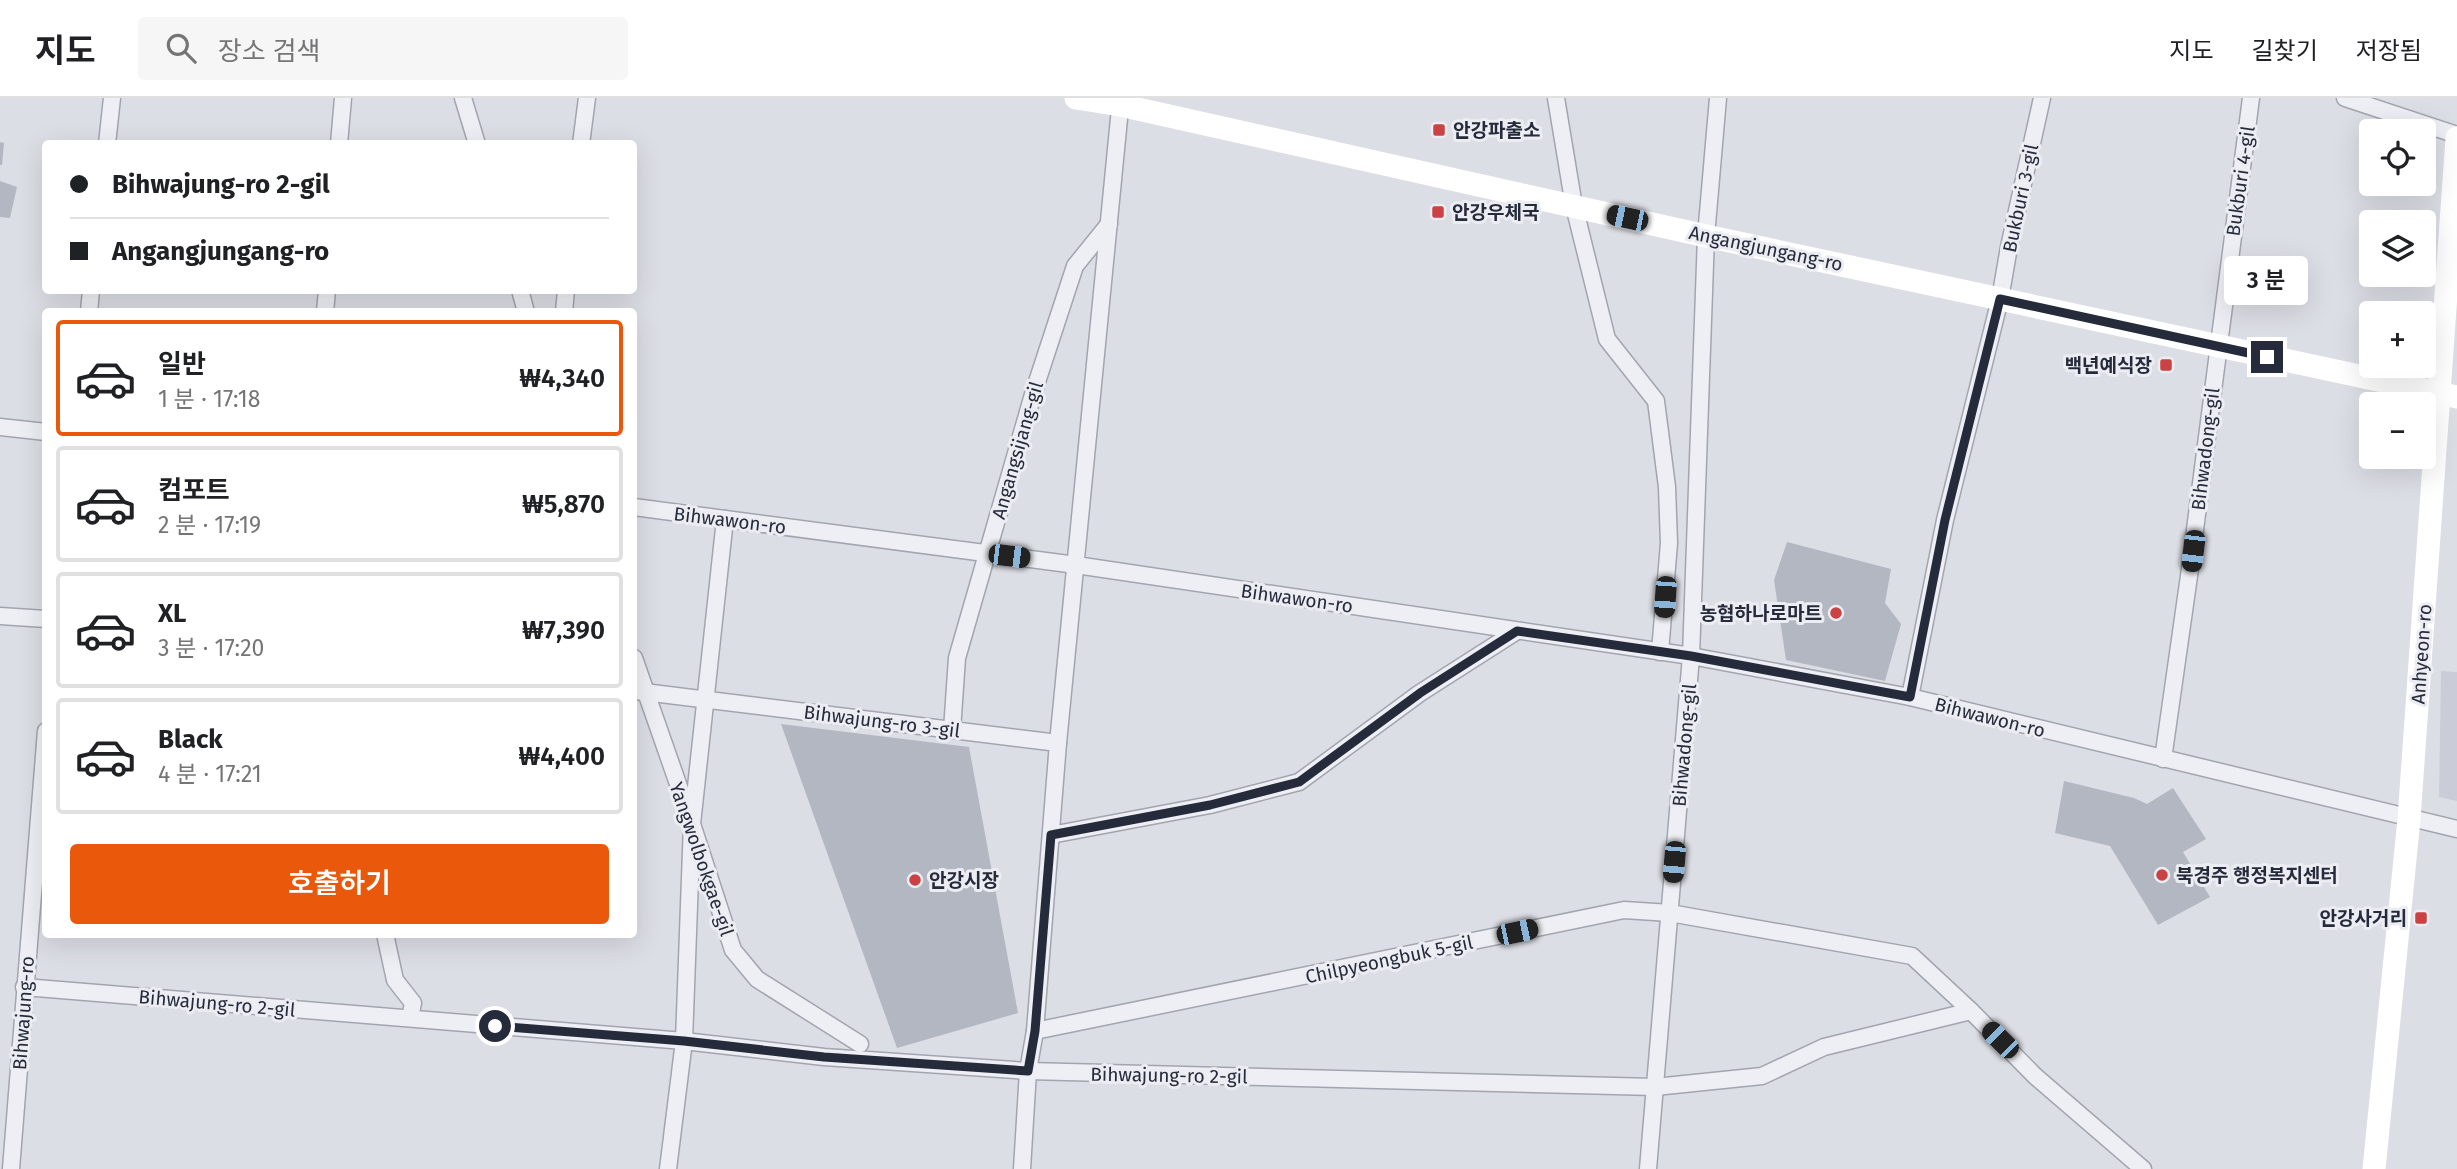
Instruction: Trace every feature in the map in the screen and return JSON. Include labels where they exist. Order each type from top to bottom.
[{"type":"main road","name":"Angangjungang-ro","points":[[1076,98],[1121,102],[1706,236],[2448,396]]},
{"type":"main road","name":"Anhyeon-ro","points":[[2374,1169],[2448,396],[2457,136]]},
{"type":"street","points":[[107,140],[112,98]]},
{"type":"street","points":[[339,140],[343,98]]},
{"type":"street","points":[[463,98],[476,140]]},
{"type":"street","points":[[582,140],[587,98]]},
{"type":"street","points":[[1556,98],[1574,206],[1606,339],[1656,401],[1667,487],[1669,543],[1661,652]]},
{"type":"street","name":"Bihwadong-gil","points":[[1648,1169],[1691,656],[1706,236],[1718,98]]},
{"type":"street","name":"Bukburi 3-gil","points":[[2000,299],[2042,98]]},
{"type":"street","name":"Bukburi 4-gil","points":[[2218,347],[2251,98]]},
{"type":"street","points":[[2345,98],[2457,136]]},
{"type":"street","points":[[1022,1169],[1028,1071],[1035,1031],[1058,743],[1121,102]]},
{"type":"street","name":"Angangsijang-gil","points":[[952,730],[957,658],[1034,391],[1075,266],[1109,224]]},
{"type":"street","points":[[1910,697],[1945,520],[2000,299]]},
{"type":"street","name":"Bihwadong-gil","points":[[2163,759],[2218,347]]},
{"type":"street","points":[[0,428],[42,432]]},
{"type":"street","name":"Bihwawon-ro","points":[[637,507],[1076,565],[1691,656],[1910,697],[2457,830]]},
{"type":"street","points":[[667,1169],[684,1041],[692,824],[725,519]]},
{"type":"street","points":[[0,616],[42,619]]},
{"type":"street","points":[[1051,835],[1210,805],[1299,782],[1420,693],[1517,631]]},
{"type":"street","name":"Bihwajung-ro 3-gil","points":[[639,691],[1058,743]]},
{"type":"street","name":"Yangwolbokgae-gil","points":[[639,691],[692,824],[733,950],[757,979],[860,1044]]},
{"type":"street","name":"Bihwajung-ro","points":[[11,1169],[7,1114],[39,888],[42,821]]},
{"type":"street","name":"Chilpyeongbuk 5-gil","points":[[1035,1031],[1624,910],[1670,913],[1912,956],[2035,1076],[2144,1169]]},
{"type":"street","points":[[386,938],[395,980],[414,1003],[410,1018]]},
{"type":"street","name":"Bihwajung-ro 2-gil","points":[[24,987],[684,1041],[824,1057],[1028,1071],[1655,1087]]},
{"type":"street","points":[[1655,1087],[1762,1076],[1824,1047],[1971,1011]]},
{"type":"shaded area","points":[[2441,671],[2457,672],[2457,801],[2439,797]]},
{"type":"building","points":[[0,142],[4,143],[2,165],[0,165]]},
{"type":"building","points":[[0,181],[17,187],[10,218],[0,217]]},
{"type":"building","name":"농협하나로마트","points":[[1787,542],[1891,569],[1885,603],[1901,624],[1885,681],[1786,660],[1774,580]]},
{"type":"building","name":"안강시장","points":[[781,724],[969,747],[1018,1013],[897,1048]]},
{"type":"building","name":"북경주 행정복지센터","points":[[2064,781],[2134,798],[2147,804],[2173,788],[2206,839],[2183,852],[2210,897],[2158,925],[2110,846],[2055,833]]},
{"type":"place","name":"안강파출소","points":[[1439,130]]},
{"type":"place","name":"안강우체국","points":[[1438,212]]},
{"type":"place","name":"백년예식장","points":[[2166,365]]},
{"type":"place","name":"농협하나로마트","points":[[1836,613]]},
{"type":"place","name":"북경주 행정복지센터","points":[[2162,875]]},
{"type":"place","name":"안강시장","points":[[915,880]]},
{"type":"place","name":"안강사거리","points":[[2421,918]]},
{"type":"route","points":[[495,1026],[684,1041],[824,1057],[1028,1071],[1035,1031],[1051,835],[1210,805],[1299,782],[1420,693],[1517,631],[1691,656],[1910,697],[1945,520],[2000,299],[2267,357]]}]
